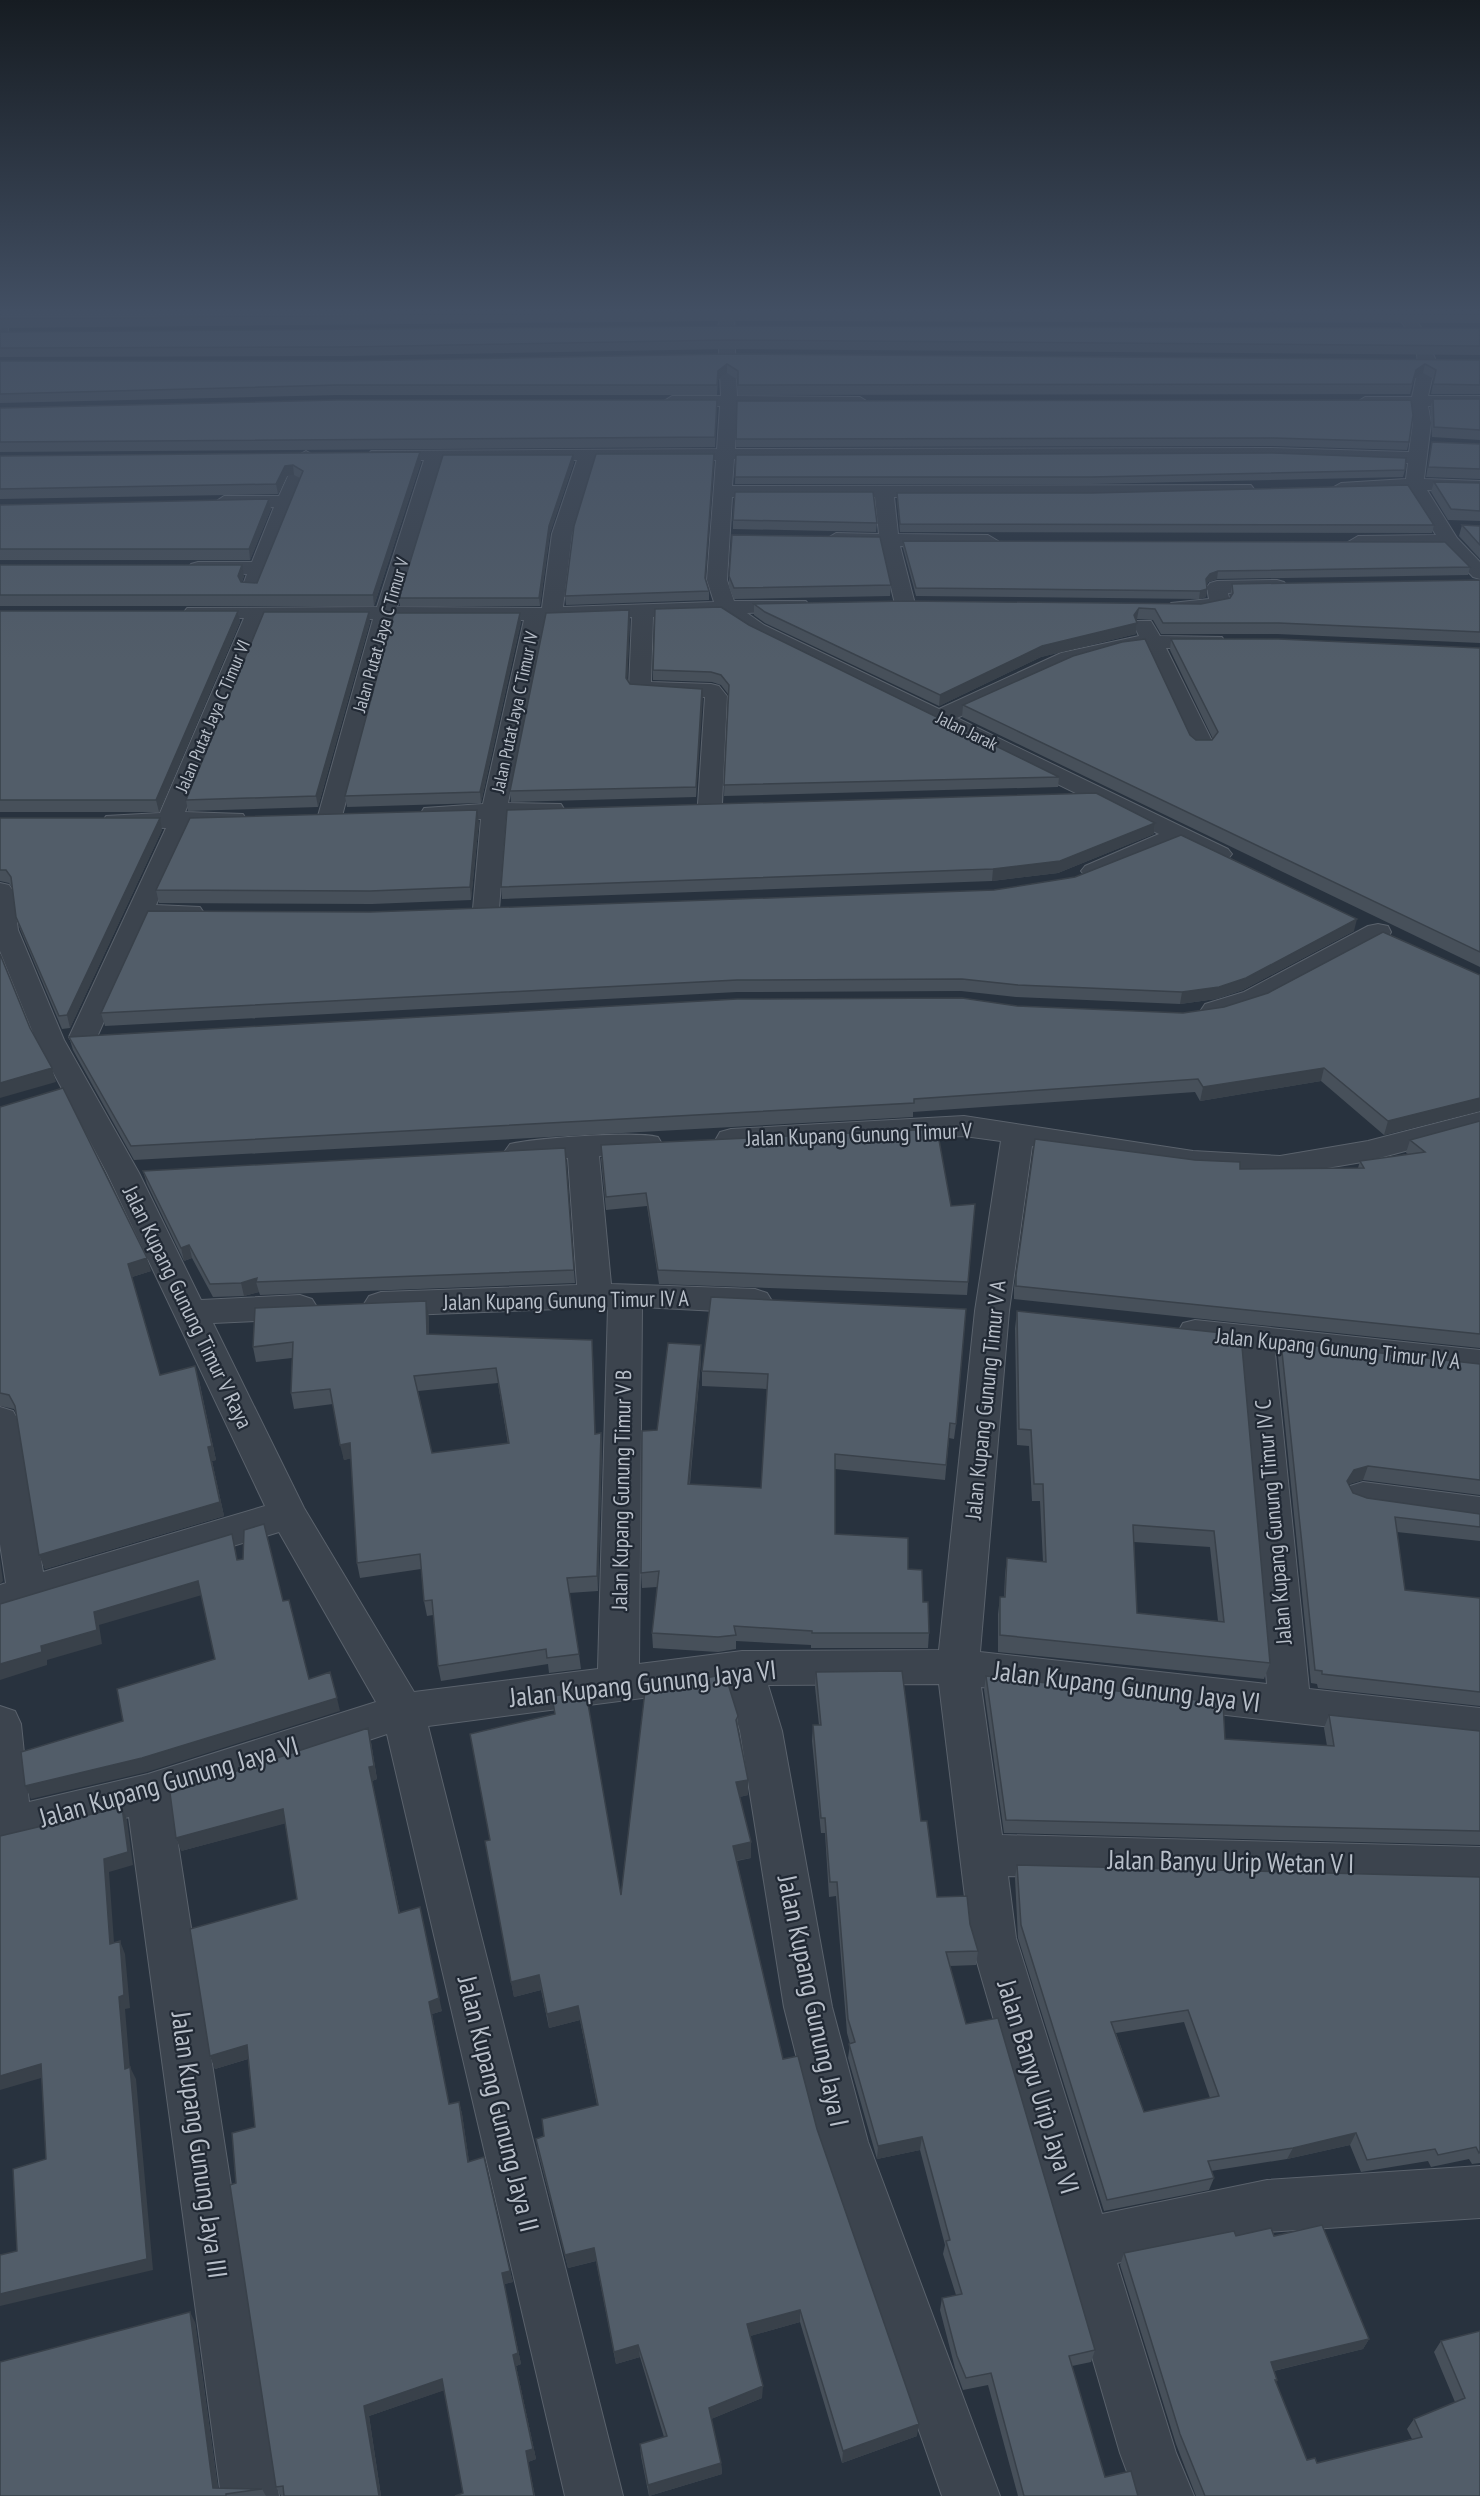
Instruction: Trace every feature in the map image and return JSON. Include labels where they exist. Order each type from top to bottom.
[{"type":"street","points":[[726,607],[719,597],[717,580],[731,537],[724,492],[727,428]]},
{"type":"street","points":[[1414,484],[1423,449],[1422,428]]},
{"type":"street","points":[[364,455],[1283,453],[1423,449]]},
{"type":"street","name":"Jalan Putat Jaya C Timur V","points":[[330,816],[385,613],[435,454]]},
{"type":"street","name":"Jalan Putat Jaya C Timur IV","points":[[486,910],[494,811],[562,534],[588,454]]},
{"type":"street","points":[[282,456],[329,456]]},
{"type":"street","name":"Jalan Putat Jaya C Timur VI","points":[[50,1040],[95,1037],[250,612],[260,568],[285,501],[306,456]]},
{"type":"street","points":[[1414,484],[1449,532],[1476,579]]},
{"type":"street","points":[[1325,489],[1414,484],[1480,486]]},
{"type":"street","points":[[724,492],[1262,489]]},
{"type":"street","points":[[884,491],[889,540],[904,604]]},
{"type":"street","points":[[205,502],[285,501]]},
{"type":"street","points":[[1342,542],[1449,532]]},
{"type":"street","points":[[820,538],[1008,542]]},
{"type":"street","points":[[178,568],[260,568]]},
{"type":"street","points":[[1202,745],[1134,606],[1211,606],[1220,603],[1217,587],[1300,586]]},
{"type":"street","points":[[173,612],[544,614],[818,604]]},
{"type":"street","points":[[884,604],[927,604]]},
{"type":"street","name":"Jalan Jarak","points":[[726,607],[757,629],[1241,865]]},
{"type":"street","points":[[643,611],[640,688],[711,691],[716,696],[710,804]]},
{"type":"street","points":[[939,717],[1069,658],[1107,648],[1152,642],[1234,642]]},
{"type":"street","points":[[1052,796],[1100,795]]},
{"type":"street","points":[[412,813],[578,808]]},
{"type":"street","points":[[90,820],[262,818]]},
{"type":"street","points":[[1073,879],[1178,835]]},
{"type":"street","name":"Jalan Kupang Gunung Timur V Raya","points":[[0,891],[5,930],[50,1040],[64,1091],[137,1172],[190,1312],[288,1514],[403,1711]]},
{"type":"street","points":[[140,913],[220,913]]},
{"type":"street","points":[[1190,1014],[1221,1009],[1254,998],[1378,931]]},
{"type":"street","name":"Jalan Kupang Gunung Timur V","points":[[489,1152],[964,1126],[1193,1161],[1281,1166],[1368,1151],[1480,1121]]},
{"type":"street","name":"Jalan Kupang Gunung Timur V A","points":[[958,1667],[992,1312],[1018,1133]]},
{"type":"street","name":"Jalan Kupang Gunung Timur V B","points":[[583,1147],[610,1295],[618,1684]]},
{"type":"street","name":"Jalan Kupang Gunung Timur IV A","points":[[190,1312],[610,1295],[791,1302]]},
{"type":"street","name":"Jalan Kupang Gunung Timur IV A","points":[[1164,1329],[1480,1363]]},
{"type":"street","name":"Jalan Kupang Gunung Timur IV C","points":[[1256,1339],[1290,1706]]},
{"type":"street","points":[[0,1420],[13,1597],[288,1514]]},
{"type":"street","points":[[1363,1496],[1480,1512]]},
{"type":"street","name":"Jalan Kupang Gunung Jaya VI","points":[[5,1828],[148,1793],[403,1711],[742,1668],[958,1667],[1480,1726]]},
{"type":"street","name":"Jalan Banyu Urip Jaya VI","points":[[958,1667],[993,1938],[1148,2453],[1166,2496]]},
{"type":"street","name":"Jalan Kupang Gunung Jaya I","points":[[742,1668],[761,1731],[808,2007],[843,2142],[971,2496]]},
{"type":"street","name":"Jalan Kupang Gunung Jaya II","points":[[403,1711],[594,2496]]},
{"type":"street","points":[[0,1724],[5,1828]]},
{"type":"street","name":"Jalan Kupang Gunung Jaya III","points":[[148,1793],[250,2496]]},
{"type":"street","name":"Jalan Banyu Urip Wetan V I","points":[[982,1855],[1480,1868]]},
{"type":"street","points":[[1086,2243],[1267,2206],[1480,2192]]},
{"type":"building","points":[[0,428],[715,428],[715,437],[0,442]]},
{"type":"building","points":[[736,428],[1411,428],[1409,442],[1274,438],[736,439]]},
{"type":"building","points":[[1432,442],[1480,444],[1480,469],[1428,467]]},
{"type":"building","points":[[420,452],[373,595],[0,595],[0,565],[242,565],[238,576],[241,582],[257,583],[303,471],[293,465],[285,466],[276,484],[0,489],[0,456]]},
{"type":"building","points":[[1273,453],[1406,458],[1405,470],[1092,477],[735,477],[736,455]]},
{"type":"building","points":[[596,454],[714,454],[705,578],[709,591],[565,596],[574,526]]},
{"type":"building","points":[[443,455],[573,455],[549,526],[539,598],[399,598]]},
{"type":"building","points":[[1434,482],[1480,483],[1480,511],[1451,509]]},
{"type":"building","points":[[1408,485],[1434,525],[900,524],[897,493],[1092,493]]},
{"type":"building","points":[[735,492],[873,492],[877,523],[733,520]]},
{"type":"building","points":[[269,499],[249,549],[0,549],[0,505]]},
{"type":"building","points":[[1462,525],[1480,526],[1480,545]]},
{"type":"building","points":[[732,535],[880,537],[891,585],[734,588],[729,576]]},
{"type":"building","points":[[903,541],[1445,542],[1470,567],[1218,571],[1210,574],[1206,579],[1207,589],[1200,591],[916,588]]},
{"type":"building","points":[[1480,580],[1480,632],[1279,623],[1163,623],[1155,609],[1139,608],[1134,615],[1137,623],[1042,646],[940,695],[765,612],[754,604],[906,601],[1201,604],[1230,598],[1233,593],[1232,584]]},
{"type":"building","points":[[721,607],[749,625],[1059,777],[724,785],[729,685],[721,675],[711,672],[653,670],[655,609]]},
{"type":"building","points":[[629,610],[626,678],[630,684],[702,689],[696,787],[510,791],[546,613]]},
{"type":"building","points":[[0,611],[238,611],[156,800],[0,800]]},
{"type":"building","points":[[264,612],[369,612],[316,796],[186,800]]},
{"type":"building","points":[[394,613],[520,613],[480,792],[345,796]]},
{"type":"building","points":[[1145,639],[1190,735],[1196,740],[1212,740],[1218,732],[1171,639],[1279,639],[1480,648],[1480,952],[963,705],[1073,656],[1122,642]]},
{"type":"building","points":[[1096,793],[1155,823],[1060,861],[993,869],[501,887],[507,810]]},
{"type":"building","points":[[477,810],[470,887],[370,891],[156,890],[190,818]]},
{"type":"building","points":[[0,818],[160,818],[67,1015],[59,1016],[16,917],[11,877],[6,870],[0,870]]},
{"type":"building","points":[[1181,835],[1357,919],[1246,978],[1219,987],[1182,992],[1018,985],[962,979],[737,980],[101,1013],[148,911],[370,912],[994,890],[1075,877]]},
{"type":"building","points":[[1383,932],[1480,975],[1480,1098],[1388,1121],[1324,1068],[1203,1087],[1198,1079],[914,1099],[914,1103],[131,1146],[69,1037],[737,999],[962,998],[1017,1006],[1183,1013],[1224,1007],[1268,993]]},
{"type":"building","points":[[0,954],[30,1028],[52,1068],[0,1083]]},
{"type":"building","points":[[63,1088],[147,1258],[128,1264],[160,1375],[195,1366],[212,1446],[208,1447],[220,1502],[39,1555],[15,1406],[9,1395],[0,1393],[0,1107]]},
{"type":"building","points":[[1480,1121],[1480,1334],[1016,1286],[1035,1139],[1195,1160],[1240,1162],[1240,1169],[1364,1168],[1360,1161],[1425,1152],[1410,1140]]},
{"type":"building","points":[[937,1129],[951,1206],[975,1204],[968,1282],[658,1270],[646,1193],[606,1197],[601,1145]]},
{"type":"building","points":[[565,1148],[574,1270],[256,1282],[257,1278],[241,1283],[210,1284],[189,1245],[181,1248],[143,1171]]},
{"type":"building","points":[[711,1297],[966,1309],[956,1424],[950,1423],[946,1465],[835,1454],[835,1534],[908,1538],[908,1569],[922,1570],[923,1602],[928,1602],[929,1633],[812,1633],[812,1631],[734,1626],[736,1635],[718,1637],[652,1633],[659,1571],[641,1573],[642,1431],[657,1430],[668,1343],[701,1345],[688,1484],[761,1488],[768,1374],[702,1371]]},
{"type":"building","points":[[426,1301],[427,1334],[592,1340],[595,1434],[601,1433],[597,1576],[567,1578],[579,1654],[547,1658],[546,1649],[438,1666],[432,1600],[424,1601],[420,1554],[357,1563],[350,1443],[340,1445],[330,1389],[291,1393],[293,1342],[253,1347],[255,1308]],"holes":[[[496,1368],[509,1443],[432,1453],[414,1376]]]},
{"type":"building","points":[[1017,1311],[1241,1335],[1270,1663],[1000,1635],[1000,1597],[1005,1597],[1007,1558],[1046,1562],[1043,1484],[1034,1484],[1031,1430],[1019,1429]],"holes":[[[1133,1525],[1214,1531],[1224,1622],[1137,1613]]]},
{"type":"building","points":[[1281,1342],[1480,1364],[1480,1480],[1368,1466],[1354,1470],[1347,1481],[1353,1493],[1367,1498],[1480,1514],[1480,1527],[1395,1517],[1405,1590],[1480,1598],[1480,1692],[1322,1674],[1322,1671],[1315,1670]]},
{"type":"building","points":[[264,1524],[283,1601],[289,1600],[309,1679],[330,1672],[337,1698],[142,1758],[25,1786],[21,1752],[123,1721],[117,1689],[215,1659],[198,1581],[94,1612],[97,1630],[41,1646],[42,1652],[0,1664],[0,1604],[232,1534],[237,1560],[243,1559],[244,1530]]},
{"type":"building","points":[[902,1671],[921,1821],[927,1821],[937,1897],[967,1896],[970,1924],[978,1951],[946,1952],[966,2024],[998,2018],[1095,2350],[1069,2356],[1105,2477],[1131,2471],[1138,2496],[1024,2496],[991,2373],[966,2378],[957,2356],[942,2298],[962,2294],[946,2241],[950,2240],[922,2137],[878,2146],[849,2044],[855,2042],[848,2019],[837,1882],[830,1882],[825,1818],[821,1818],[813,1725],[821,1725],[816,1672]]},
{"type":"building","points":[[725,1674],[738,1716],[736,1720],[748,1780],[736,1782],[751,1842],[733,1846],[783,2059],[798,2056],[817,2129],[919,2424],[843,2451],[800,2310],[747,2324],[763,2386],[709,2408],[721,2463],[648,2485],[640,2444],[667,2436],[638,2345],[614,2352],[594,2248],[565,2255],[536,2139],[544,2136],[542,2119],[598,2105],[578,2006],[547,2014],[539,1975],[511,1982],[485,1841],[490,1840],[470,1734],[555,1714],[552,1696],[586,1692],[621,1895],[645,1691]]},
{"type":"building","points":[[986,1676],[1223,1703],[1225,1739],[1334,1746],[1329,1715],[1480,1731],[1480,1831],[1006,1820]]},
{"type":"building","points":[[368,1728],[374,1766],[369,1767],[399,1913],[420,1907],[439,1998],[429,2002],[449,2104],[459,2102],[468,2162],[484,2157],[510,2271],[502,2273],[518,2353],[513,2355],[533,2449],[526,2451],[534,2496],[455,2496],[463,2493],[442,2379],[364,2406],[379,2496],[284,2496],[283,2486],[276,2487],[230,2185],[236,2183],[232,2133],[255,2127],[247,2045],[210,2056],[190,1929],[297,1899],[283,1809],[176,1838],[170,1793]]},
{"type":"building","points":[[122,1807],[128,1852],[104,1859],[110,1944],[120,1941],[124,1995],[119,1997],[125,2069],[130,2067],[147,2259],[0,2294],[0,2255],[17,2251],[13,2169],[46,2159],[41,2064],[0,2076],[0,1836]]},
{"type":"building","points":[[1017,1865],[1480,1877],[1480,2152],[1476,2147],[1438,2155],[1435,2149],[1367,2160],[1356,2133],[1293,2148],[1208,2161],[1214,2178],[1107,2200],[1021,1925]],"holes":[[[1188,2010],[1219,2096],[1144,2112],[1111,2022]]]},
{"type":"building","points":[[1322,2225],[1369,2339],[1271,2362],[1277,2380],[1275,2380],[1307,2460],[1315,2458],[1317,2463],[1422,2437],[1414,2419],[1465,2398],[1441,2341],[1480,2331],[1480,2496],[1205,2496],[1180,2434],[1124,2253],[1234,2231],[1236,2236],[1271,2228],[1274,2236]]},
{"type":"building","points":[[190,2312],[213,2488],[262,2489],[226,2494],[226,2496],[0,2496],[0,2362]]}]
